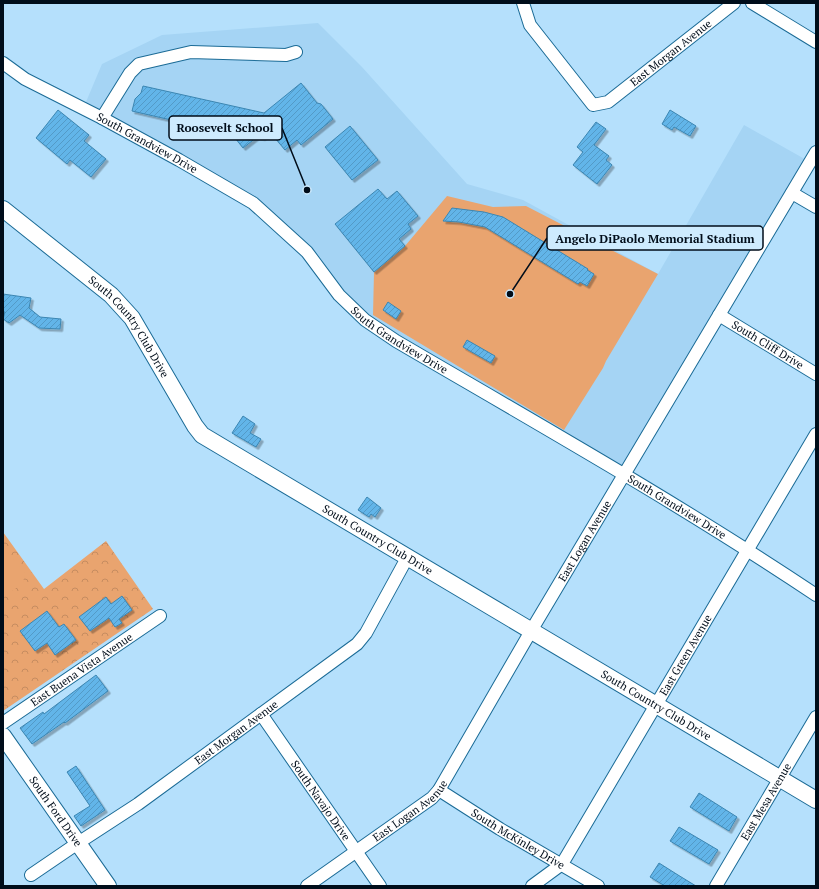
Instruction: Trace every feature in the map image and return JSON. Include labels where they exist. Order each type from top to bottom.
[{"type":"main road","name":"South Country Club Drive","points":[[3,209],[111,295],[132,318],[194,426],[202,436],[816,800]]},
{"type":"main road","name":"South Ford Drive","points":[[3,736],[108,886]]},
{"type":"street","name":"East Morgan Avenue","points":[[526,5],[530,25],[593,105],[608,102],[734,3]]},
{"type":"street","points":[[752,3],[816,42]]},
{"type":"street","points":[[102,118],[130,73],[139,64],[191,52],[286,55],[296,52]]},
{"type":"street","name":"South Grandview Drive","points":[[3,64],[25,79],[102,118],[253,203],[307,252],[339,295],[365,320],[396,341],[624,474],[748,549],[816,595]]},
{"type":"street","name":"East Logan Avenue","points":[[306,886],[432,798],[439,790],[531,631],[816,152]]},
{"type":"street","points":[[792,193],[816,207]]},
{"type":"street","name":"South Cliff Drive","points":[[719,315],[816,374]]},
{"type":"street","name":"East Green Avenue","points":[[532,886],[562,864],[816,434]]},
{"type":"street","name":"East Morgan Avenue","points":[[31,875],[138,804],[357,644],[366,633],[407,558]]},
{"type":"street","name":"East Buena Vista Avenue","points":[[3,723],[160,616]]},
{"type":"street","name":"South Navajo Drive","points":[[261,714],[380,886]]},
{"type":"street","name":"East Mesa Avenue","points":[[716,886],[816,717]]},
{"type":"street","name":"South McKinley Drive","points":[[439,790],[500,829],[598,886]]},
{"type":"shaded area","points":[[318,23],[362,67],[467,184],[523,200],[658,274],[744,125],[810,162],[624,475],[366,322],[253,203],[83,109],[102,64],[162,35]]},
{"type":"green space","points":[[447,196],[493,207],[526,206],[658,274],[603,368],[564,430],[373,315],[374,272],[405,246]]},
{"type":"green space","points":[[3,532],[44,589],[106,541],[153,609],[3,711]]},
{"type":"green space","points":[[3,547],[25,573],[23,583],[3,598]]},
{"type":"building","points":[[301,83],[317,103],[321,104],[333,119],[301,145],[297,140],[285,150],[270,132],[263,138],[257,137],[243,148],[232,134],[132,111],[135,99],[141,93],[143,86],[264,113]]},
{"type":"building","points":[[58,110],[89,135],[84,141],[106,159],[91,177],[70,160],[67,164],[36,138]]},
{"type":"building","points":[[670,110],[696,126],[690,136],[674,127],[672,130],[662,124]]},
{"type":"building","points":[[596,122],[606,129],[594,145],[609,156],[606,160],[612,165],[597,184],[573,165],[583,152],[577,147]]},
{"type":"building","points":[[350,126],[378,160],[352,180],[325,147]]},
{"type":"building","points":[[378,189],[387,199],[397,191],[418,216],[408,224],[411,229],[399,239],[405,246],[374,272],[335,224]]},
{"type":"building","points":[[452,208],[484,212],[503,217],[594,274],[587,286],[580,282],[578,284],[485,227],[459,222],[443,221]]},
{"type":"building","points":[[3,294],[31,298],[29,308],[40,317],[61,319],[60,329],[39,328],[20,315],[9,323],[3,319],[5,312],[3,312]]},
{"type":"building","points":[[388,302],[401,311],[396,319],[383,310]]},
{"type":"building","points":[[467,340],[495,356],[491,363],[463,347]]},
{"type":"building","points":[[243,416],[255,424],[250,433],[261,439],[256,447],[232,433]]},
{"type":"building","points":[[367,497],[381,508],[375,517],[371,514],[369,517],[358,510]]},
{"type":"building","points":[[122,596],[132,610],[119,619],[122,623],[115,627],[109,618],[90,631],[79,617],[106,597],[111,604]]},
{"type":"building","points":[[47,611],[59,627],[64,624],[76,640],[55,655],[47,643],[35,651],[20,631]]},
{"type":"building","points":[[96,675],[108,691],[65,723],[64,722],[32,744],[20,728],[43,712],[44,714]]},
{"type":"building","points":[[76,766],[105,810],[81,826],[74,816],[90,806],[67,772]]},
{"type":"building","points":[[699,793],[737,817],[729,831],[690,807]]},
{"type":"building","points":[[679,827],[718,850],[709,864],[670,841]]},
{"type":"building","points":[[659,863],[696,886],[665,886],[650,877]]},
{"type":"place","name":"Roosevelt School","points":[[307,190]]},
{"type":"place","name":"Angelo DiPaolo Memorial Stadium","points":[[510,294]]}]
